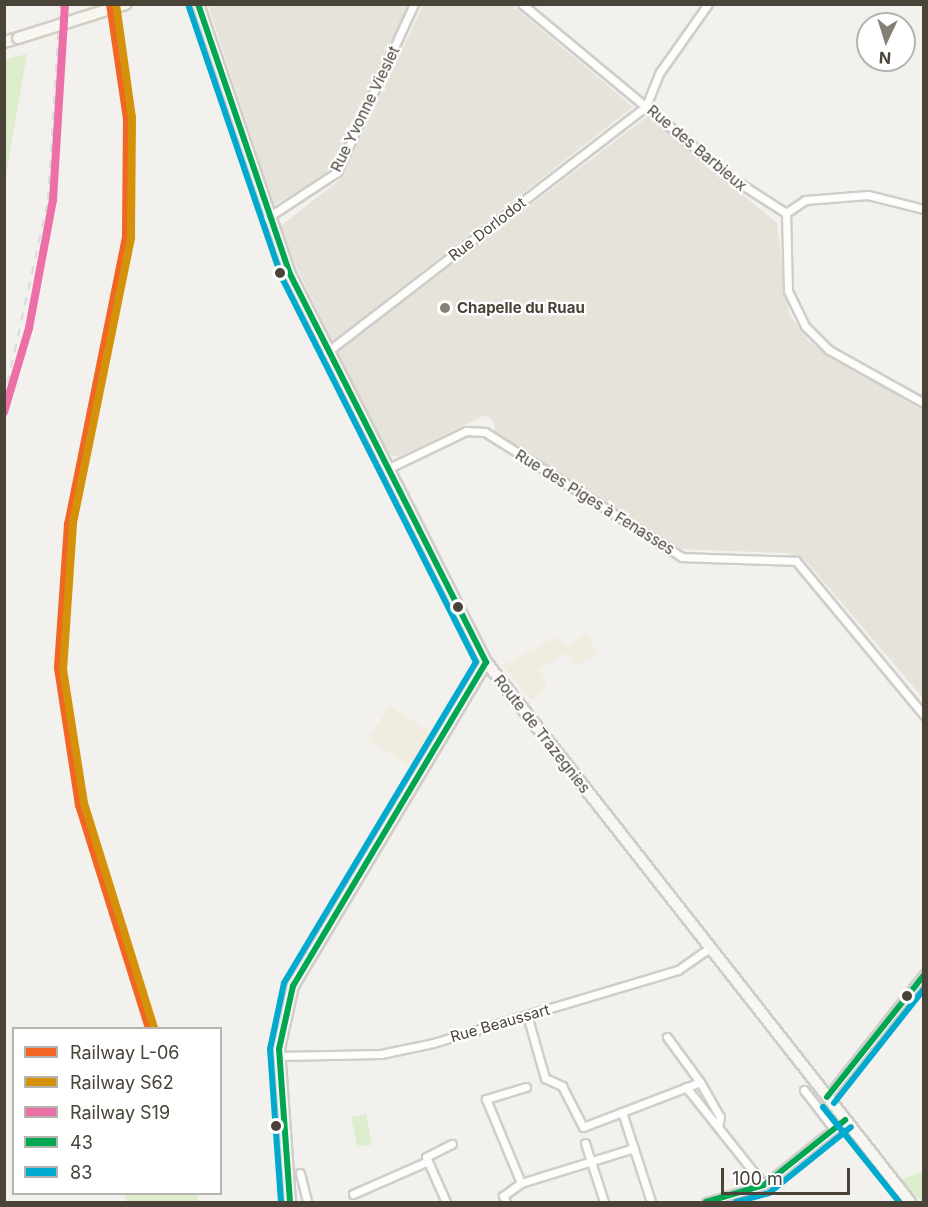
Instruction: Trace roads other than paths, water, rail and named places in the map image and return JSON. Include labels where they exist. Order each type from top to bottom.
[{"type":"main road","points":[[4,42],[126,4]]},
{"type":"main road","name":"Route de Trazegnies","points":[[198,4],[267,218],[327,352],[486,662],[910,1203]]},
{"type":"main road","points":[[290,1203],[279,1056],[281,1028],[300,969],[486,662]]},
{"type":"street","name":"Rue Yvonne Vieslet","points":[[267,218],[337,171],[414,4]]},
{"type":"street","name":"Rue des Barbieux","points":[[522,4],[751,193],[786,213]]},
{"type":"street","points":[[646,106],[660,72],[708,4]]},
{"type":"street","name":"Rue Dorlodot","points":[[327,352],[646,106]]},
{"type":"street","points":[[924,209],[868,195],[805,200],[786,213],[788,291],[805,326],[829,350],[924,403]]},
{"type":"street","name":"Rue des Piges à Fenasses","points":[[387,469],[466,431],[485,432],[682,557],[796,561],[924,715]]},
{"type":"street","name":"Rue Beaussart","points":[[279,1056],[381,1054],[526,1015],[678,970],[710,948]]},
{"type":"street","points":[[827,1097],[924,974]]},
{"type":"street","points":[[526,1015],[545,1078],[562,1086],[583,1127],[700,1082]]},
{"type":"street","points":[[667,1037],[700,1082],[720,1117],[718,1127]]},
{"type":"street","points":[[521,1183],[486,1099],[526,1087]]},
{"type":"street","points":[[686,1087],[764,1185]]},
{"type":"street","points":[[804,1090],[834,1129]]},
{"type":"street","points":[[622,1112],[651,1203]]},
{"type":"street","points":[[706,1203],[764,1185],[845,1120]]},
{"type":"street","points":[[585,1143],[604,1203]]},
{"type":"street","points":[[446,1203],[426,1157],[452,1144]]},
{"type":"street","points":[[506,1203],[503,1196],[521,1183],[634,1148]]},
{"type":"street","points":[[352,1194],[428,1161]]},
{"type":"street","points":[[300,1173],[307,1203]]},
{"type":"railway","points":[[4,399],[48,200],[60,4]]},
{"type":"rail line","name":"S19","points":[[4,412],[29,328],[53,200],[65,4]]},
{"type":"rail line","name":"L-06","points":[[110,4],[127,119],[126,237],[68,524],[58,668],[79,805],[149,1027]]},
{"type":"rail line","name":"S62","points":[[116,4],[132,118],[131,238],[73,524],[63,669],[84,803],[154,1027]]},
{"type":"place","name":"Chapelle du Ruau","points":[[445,308]]}]
